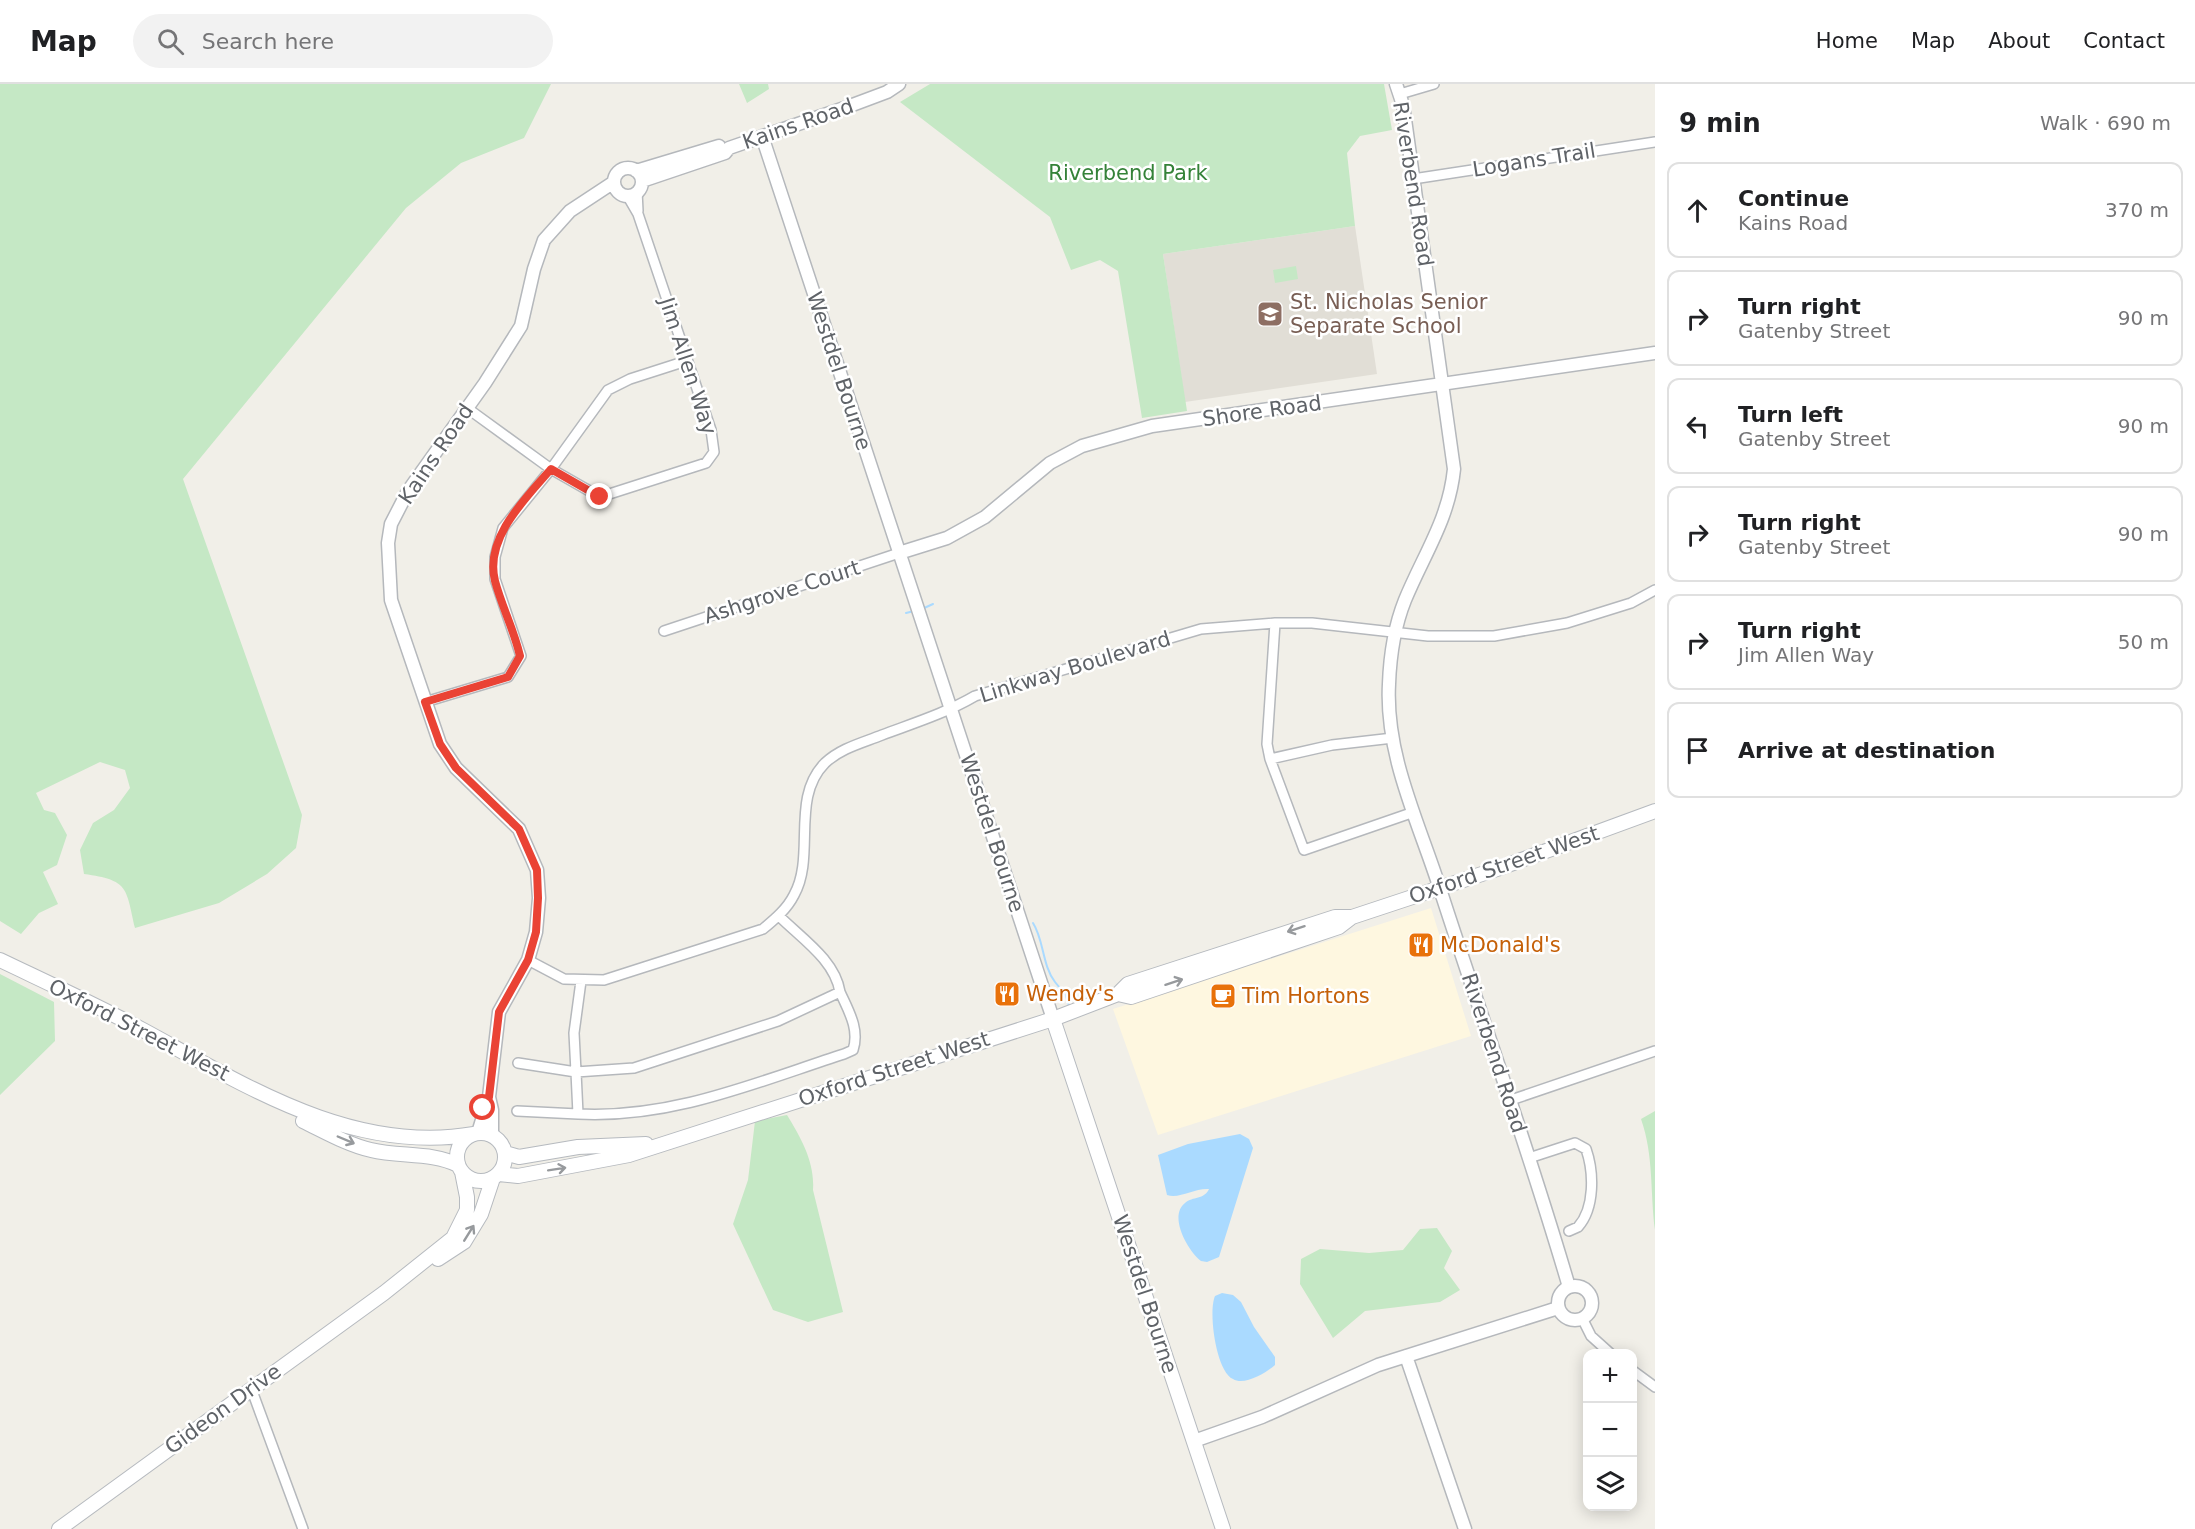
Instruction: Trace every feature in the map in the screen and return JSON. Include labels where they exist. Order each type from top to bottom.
[{"type":"main road","name":"Oxford Street West","points":[[496,1176],[518,1176],[629,1155],[1053,1019],[1118,994],[1128,984],[1335,917],[1352,917],[1655,811]]},
{"type":"main road","name":"Oxford Street West","points":[[0,960],[99,1007],[276,1102],[321,1119],[385,1135],[444,1139],[481,1134]]},
{"type":"main road","name":"Westdel Bourne","points":[[1053,1019],[1223,1529]]},
{"type":"main road","name":"Oxford Street West","points":[[276,1102],[293,1116],[368,1150],[394,1155],[444,1158],[460,1168]]},
{"type":"main road","points":[[481,1134],[501,1142],[505,1153],[506,1160],[496,1176],[473,1180],[460,1168],[457,1158],[461,1143],[481,1134]]},
{"type":"main road","name":"Oxford Street West","points":[[505,1153],[519,1157],[578,1147],[669,1141]]},
{"type":"main road","name":"Gideon Drive","points":[[59,1529],[453,1238],[467,1210],[467,1197],[460,1168]]},
{"type":"main road","name":"Gideon Drive","points":[[387,1288],[420,1272],[464,1242],[481,1214],[496,1176]]},
{"type":"street","name":"Kains Road","points":[[481,1134],[492,1110],[489,1097],[499,1012],[528,960],[536,932],[537,870],[519,829],[456,768],[440,744],[391,600],[388,543],[391,524],[408,491],[467,408],[520,326],[534,269],[544,240],[570,211],[597,195],[629,185],[720,146],[729,148],[887,92],[899,84]]},
{"type":"street","points":[[1398,89],[1434,84]]},
{"type":"street","name":"Riverbend Road","points":[[1398,89],[1453,460],[1451,495],[1440,527],[1406,600],[1396,631],[1388,685],[1393,738],[1414,812],[1511,1100],[1569,1287]]},
{"type":"street","name":"Westdel Bourne","points":[[762,136],[1053,1019]]},
{"type":"street","name":"Logans Trail","points":[[1413,179],[1655,142]]},
{"type":"street","name":"Jim Allen Way","points":[[467,408],[551,469],[600,497],[706,464],[714,452],[711,430],[686,361],[629,185]]},
{"type":"street","name":"Shore Road","points":[[899,553],[947,538],[985,517],[1050,462],[1082,446],[1152,426],[1443,386],[1655,352]]},
{"type":"street","points":[[425,702],[508,677],[520,656],[495,579],[495,557],[503,528],[551,469],[608,390],[686,361]]},
{"type":"street","name":"Ashgrove Court","points":[[664,631],[899,553]]},
{"type":"street","name":"Linkway Boulevard","points":[[528,960],[564,979],[604,980],[763,929],[779,916],[794,895],[799,881],[809,791],[825,764],[850,746],[951,710],[975,696],[1193,631],[1275,623],[1396,631],[1428,636],[1494,636],[1567,623],[1631,603],[1655,590]]},
{"type":"street","points":[[1275,623],[1267,744],[1270,759],[1304,850],[1414,812]]},
{"type":"street","points":[[1270,759],[1332,745],[1393,738]]},
{"type":"street","points":[[517,1112],[607,1115],[688,1105],[853,1050],[855,1032],[840,992],[837,976],[829,964],[779,916]]},
{"type":"street","points":[[578,1114],[574,1034],[581,981]]},
{"type":"street","points":[[518,1063],[576,1072],[634,1068],[778,1020],[840,992]]},
{"type":"street","points":[[1511,1100],[1655,1051]]},
{"type":"street","points":[[1529,1158],[1575,1143],[1586,1149],[1593,1177],[1586,1212],[1578,1227],[1569,1231]]},
{"type":"street","points":[[1558,1308],[1560,1294],[1569,1287],[1581,1287],[1590,1295],[1592,1306],[1582,1318]]},
{"type":"street","points":[[1194,1441],[1262,1417],[1378,1365],[1558,1308]]},
{"type":"street","points":[[1558,1308],[1568,1318],[1582,1318]]},
{"type":"street","points":[[1582,1318],[1592,1336],[1607,1349]]},
{"type":"street","points":[[1406,1356],[1465,1529]]},
{"type":"street","points":[[1637,1374],[1655,1387]]},
{"type":"street","points":[[251,1388],[303,1529]]},
{"type":"shaded area","name":"St. Nicholas Senior Separate School","points":[[1355,226],[1377,374],[1185,402],[1163,254]]},
{"type":"shaded area","points":[[1431,908],[1471,1036],[1158,1135],[1113,1009]]},
{"type":"green space","points":[[0,84],[551,84],[524,138],[461,163],[406,208],[183,479],[302,815],[296,848],[267,874],[219,903],[135,928],[130,904],[123,888],[110,879],[84,874],[80,850],[93,823],[114,810],[130,788],[125,770],[100,762],[36,793],[44,810],[55,813],[67,835],[57,865],[43,872],[58,904],[39,913],[21,934],[0,921]]},
{"type":"green space","points":[[739,84],[768,84],[769,89],[747,103]]},
{"type":"green space","name":"Riverbend Park","points":[[930,84],[1384,84],[1392,130],[1360,136],[1347,153],[1355,226],[1163,254],[1187,411],[1142,418],[1118,271],[1100,260],[1071,270],[1050,217],[900,102]]},
{"type":"green space","points":[[1296,266],[1298,279],[1275,283],[1273,270]]},
{"type":"green space","points":[[0,974],[54,1002],[55,1041],[0,1095]]},
{"type":"green space","points":[[1655,1111],[1655,1230],[1650,1160],[1641,1119]]},
{"type":"green space","points":[[787,1115],[802,1141],[812,1170],[813,1190],[843,1312],[808,1322],[773,1310],[733,1224],[748,1180],[755,1121]]},
{"type":"green space","points":[[1437,1228],[1452,1251],[1444,1268],[1460,1290],[1440,1302],[1365,1311],[1333,1338],[1300,1284],[1301,1259],[1320,1249],[1369,1253],[1403,1250],[1420,1229]]},
{"type":"water","points":[[1240,1134],[1249,1139],[1253,1148],[1219,1257],[1207,1262],[1201,1261],[1186,1242],[1178,1216],[1185,1203],[1204,1195],[1209,1189],[1177,1196],[1167,1195],[1158,1155],[1188,1144]]},
{"type":"water","points":[[1222,1293],[1233,1295],[1241,1302],[1254,1327],[1275,1357],[1275,1365],[1249,1380],[1238,1381],[1227,1374],[1218,1353],[1212,1315],[1215,1296]]},
{"type":"waterway","points":[[922,609],[933,604]]},
{"type":"waterway","points":[[906,613],[914,611]]},
{"type":"waterway","points":[[1033,923],[1051,975],[1066,996],[1069,1006]]},
{"type":"place","name":"St. Nicholas Senior Separate School","points":[[1270,314]]},
{"type":"place","name":"McDonald's","points":[[1421,945]]},
{"type":"place","name":"Wendy's","points":[[1007,994]]},
{"type":"place","name":"Tim Hortons","points":[[1223,996]]},
{"type":"route","points":[[483,1108],[489,1097],[499,1012],[528,960],[536,932],[537,870],[519,829],[456,768],[440,744],[425,702],[508,677],[520,656],[516,635],[495,579],[495,557],[503,528],[551,469],[589,493],[600,497]]}]
